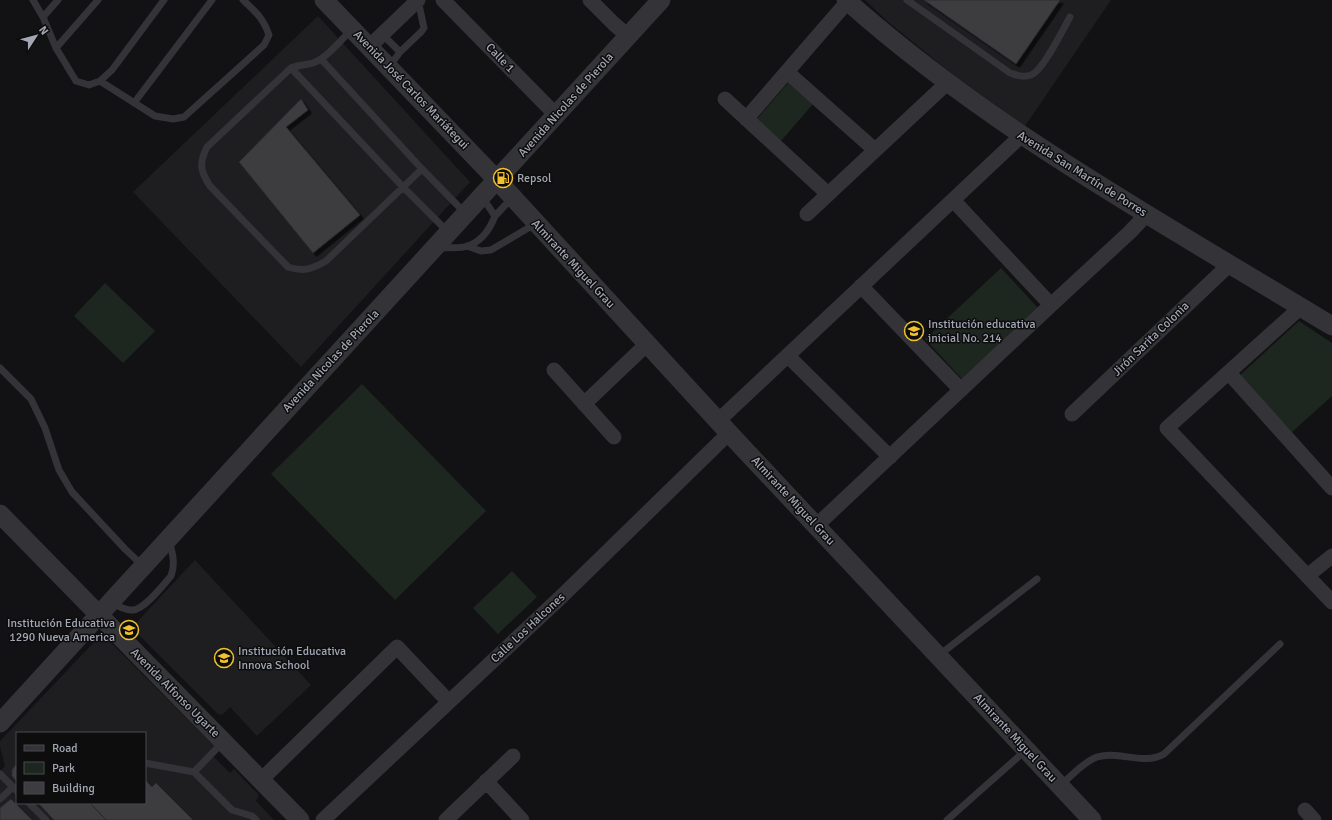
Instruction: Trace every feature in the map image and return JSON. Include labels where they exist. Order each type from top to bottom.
[{"type":"street","name":"Avenida José Carlos Mariátegui","points":[[324,0],[352,29],[375,41],[394,60],[497,180]]},
{"type":"street","points":[[375,41],[418,0]]},
{"type":"street","name":"Calle 1","points":[[443,0],[556,116]]},
{"type":"street","points":[[590,0],[628,36]]},
{"type":"street","name":"Avenida Nicolas de Pierola","points":[[0,723],[661,0]]},
{"type":"street","points":[[746,119],[847,1]]},
{"type":"street","name":"Avenida San Martín de Porres","points":[[847,1],[877,28],[947,83],[1021,136],[1146,215],[1332,326]]},
{"type":"street","points":[[787,72],[875,150]]},
{"type":"street","points":[[807,214],[947,83]]},
{"type":"street","points":[[724,99],[828,194]]},
{"type":"street","name":"Calle Los Halcones","points":[[323,820],[562,596],[724,427],[788,356],[1021,136]]},
{"type":"street","name":"Almirante Miguel Grau","points":[[497,180],[816,526],[1092,820]]},
{"type":"street","points":[[953,200],[1050,305]]},
{"type":"street","points":[[816,526],[1050,305],[1130,232],[1146,215]]},
{"type":"street","name":"Jirón Sarita Colonia","points":[[1072,414],[1230,264]]},
{"type":"street","points":[[861,286],[961,390]]},
{"type":"street","points":[[1301,307],[1167,428],[1332,602]]},
{"type":"street","points":[[584,404],[647,344]]},
{"type":"street","points":[[788,356],[890,457]]},
{"type":"street","points":[[554,370],[614,437]]},
{"type":"street","points":[[1229,373],[1332,488]]},
{"type":"street","name":"Avenida Alfonso Ugarte","points":[[0,514],[104,608],[223,741],[300,820]]},
{"type":"street","points":[[1307,576],[1332,556]]},
{"type":"street","points":[[261,780],[397,647],[449,702]]},
{"type":"street","points":[[446,820],[512,756]]},
{"type":"street","points":[[486,781],[522,820]]},
{"type":"lane","points":[[33,0],[43,17],[56,48],[76,81],[89,85],[100,81],[112,70],[164,0]]},
{"type":"lane","points":[[43,17],[58,0]]},
{"type":"lane","points":[[56,48],[98,0]]},
{"type":"lane","points":[[134,103],[212,0]]},
{"type":"lane","points":[[100,81],[155,116],[184,118],[264,45],[268,35],[264,23],[258,13],[243,0]]},
{"type":"lane","points":[[394,60],[424,28],[418,0]]},
{"type":"lane","points":[[906,0],[1010,72],[1022,77],[1032,75],[1041,68],[1070,17]]},
{"type":"lane","points":[[352,29],[321,60],[291,68],[207,147],[202,157],[202,167],[205,178],[210,186],[288,267],[299,270],[308,269],[326,261],[422,169]]},
{"type":"lane","points":[[321,60],[466,214]]},
{"type":"lane","points":[[291,68],[449,233]]},
{"type":"lane","points":[[482,197],[495,216]]},
{"type":"lane","points":[[467,246],[480,239],[489,230],[495,216],[512,198]]},
{"type":"lane","points":[[435,248],[467,246],[481,251],[491,250],[536,224]]},
{"type":"lane","points":[[0,368],[31,399],[45,428],[59,470],[72,492],[125,549],[143,566]]},
{"type":"lane","points":[[104,608],[133,610],[142,608],[171,576],[174,569],[174,558],[169,538]]},
{"type":"lane","points":[[938,656],[1037,579]]},
{"type":"lane","points":[[1059,785],[1089,760],[1099,757],[1114,755],[1146,759],[1157,758],[1164,754],[1280,644]]},
{"type":"lane","points":[[194,772],[223,741]]},
{"type":"lane","points":[[947,820],[1026,749]]},
{"type":"lane","points":[[146,763],[194,772],[232,810],[252,816],[256,820]]},
{"type":"lane","points":[[0,774],[15,789],[0,799]]},
{"type":"lane","points":[[30,804],[46,820]]},
{"type":"shaded area","points":[[865,0],[1111,0],[1025,126],[951,73],[887,21]]},
{"type":"shaded area","points":[[318,16],[470,182],[301,367],[133,192]]},
{"type":"shaded area","name":"Institución Educativa Innova School","points":[[195,560],[311,685],[257,736],[230,707],[222,715],[218,714],[135,631],[134,625]]},
{"type":"shaded area","points":[[105,637],[215,747],[214,757],[230,773],[234,769],[259,795],[256,801],[274,820],[0,820],[0,771],[5,766],[0,741],[97,639]]},
{"type":"green space","points":[[788,83],[813,104],[781,141],[756,120]]},
{"type":"green space","points":[[1001,268],[1039,309],[962,379],[925,339]]},
{"type":"green space","points":[[105,283],[155,331],[123,363],[74,316]]},
{"type":"green space","points":[[1299,321],[1332,343],[1332,396],[1292,432],[1238,377]]},
{"type":"green space","points":[[362,384],[486,511],[395,600],[271,474]]},
{"type":"green space","points":[[512,571],[537,597],[498,634],[473,608]]},
{"type":"building","points":[[924,0],[1060,0],[1016,64]]},
{"type":"building","points":[[301,99],[308,110],[286,127],[360,215],[313,253],[239,162]]},
{"type":"building","points":[[16,764],[16,781],[12,776],[12,770]]},
{"type":"building","points":[[146,781],[152,787],[156,783],[193,820],[106,820],[91,804],[146,804]]},
{"type":"building","points":[[11,799],[32,820],[0,820],[0,808]]},
{"type":"building","points":[[39,804],[91,804],[106,820],[54,820]]},
{"type":"place","name":"Repsol","points":[[503,178]]},
{"type":"place","name":"Institución educativa inicial No. 214","points":[[914,331]]},
{"type":"place","name":"Institución Educativa 1290 Nueva America","points":[[129,630]]},
{"type":"place","name":"Institución Educativa Innova School","points":[[224,658]]}]
